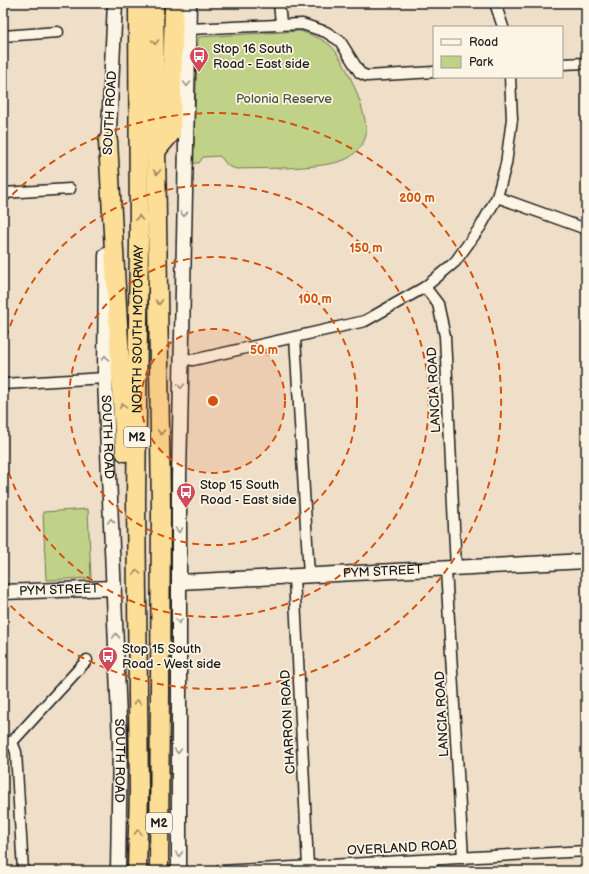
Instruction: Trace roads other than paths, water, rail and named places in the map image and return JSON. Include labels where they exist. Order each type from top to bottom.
[{"type":"highway","name":"NORTH SOUTH MOTORWAY","points":[[137,871],[139,791],[136,500],[139,239],[138,3]]},
{"type":"highway","name":"NORTH SOUTH MOTORWAY","points":[[154,3],[162,508],[159,871]]},
{"type":"highway","points":[[156,151],[171,133],[174,3]]},
{"type":"highway","points":[[108,141],[126,457],[136,500]]},
{"type":"main road","name":"SOUTH ROAD","points":[[115,3],[108,141],[105,378],[120,744],[118,871]]},
{"type":"main road","points":[[179,871],[179,582],[189,3]]},
{"type":"main road","name":"PYM STREET","points":[[179,582],[586,561]]},
{"type":"main road","name":"PYM STREET","points":[[3,592],[114,588]]},
{"type":"street","points":[[279,3],[281,23]]},
{"type":"street","points":[[495,3],[502,26]]},
{"type":"street","points":[[189,29],[281,23],[302,24],[326,32],[340,41],[360,73],[367,76],[433,72]]},
{"type":"street","points":[[3,36],[58,32]]},
{"type":"street","points":[[563,64],[586,63]]},
{"type":"street","points":[[182,358],[194,360],[365,321],[425,287],[455,262],[481,226],[497,196],[506,164],[512,119],[510,78]]},
{"type":"street","points":[[3,193],[70,189]]},
{"type":"street","points":[[497,196],[586,229]]},
{"type":"street","name":"LANCIA ROAD","points":[[425,287],[438,304],[445,336],[451,569],[463,858]]},
{"type":"street","points":[[295,337],[309,576]]},
{"type":"street","points":[[3,384],[105,378]]},
{"type":"street","name":"CHARRON ROAD","points":[[294,577],[308,866]]},
{"type":"street","points":[[23,871],[16,752],[8,742],[87,660]]},
{"type":"street","name":"OVERLAND ROAD","points":[[220,871],[586,851]]},
{"type":"street","points":[[432,860],[432,871]]},
{"type":"place","name":"Stop 16 South Road - East side","points":[[199,73]]},
{"type":"place","name":"Stop 15 South Road - East side","points":[[186,509]]},
{"type":"place","name":"Stop 15 South Road - West side","points":[[108,673]]},
{"type":"park label","name":"Polonia Reserve","points":[[284,99]]}]
